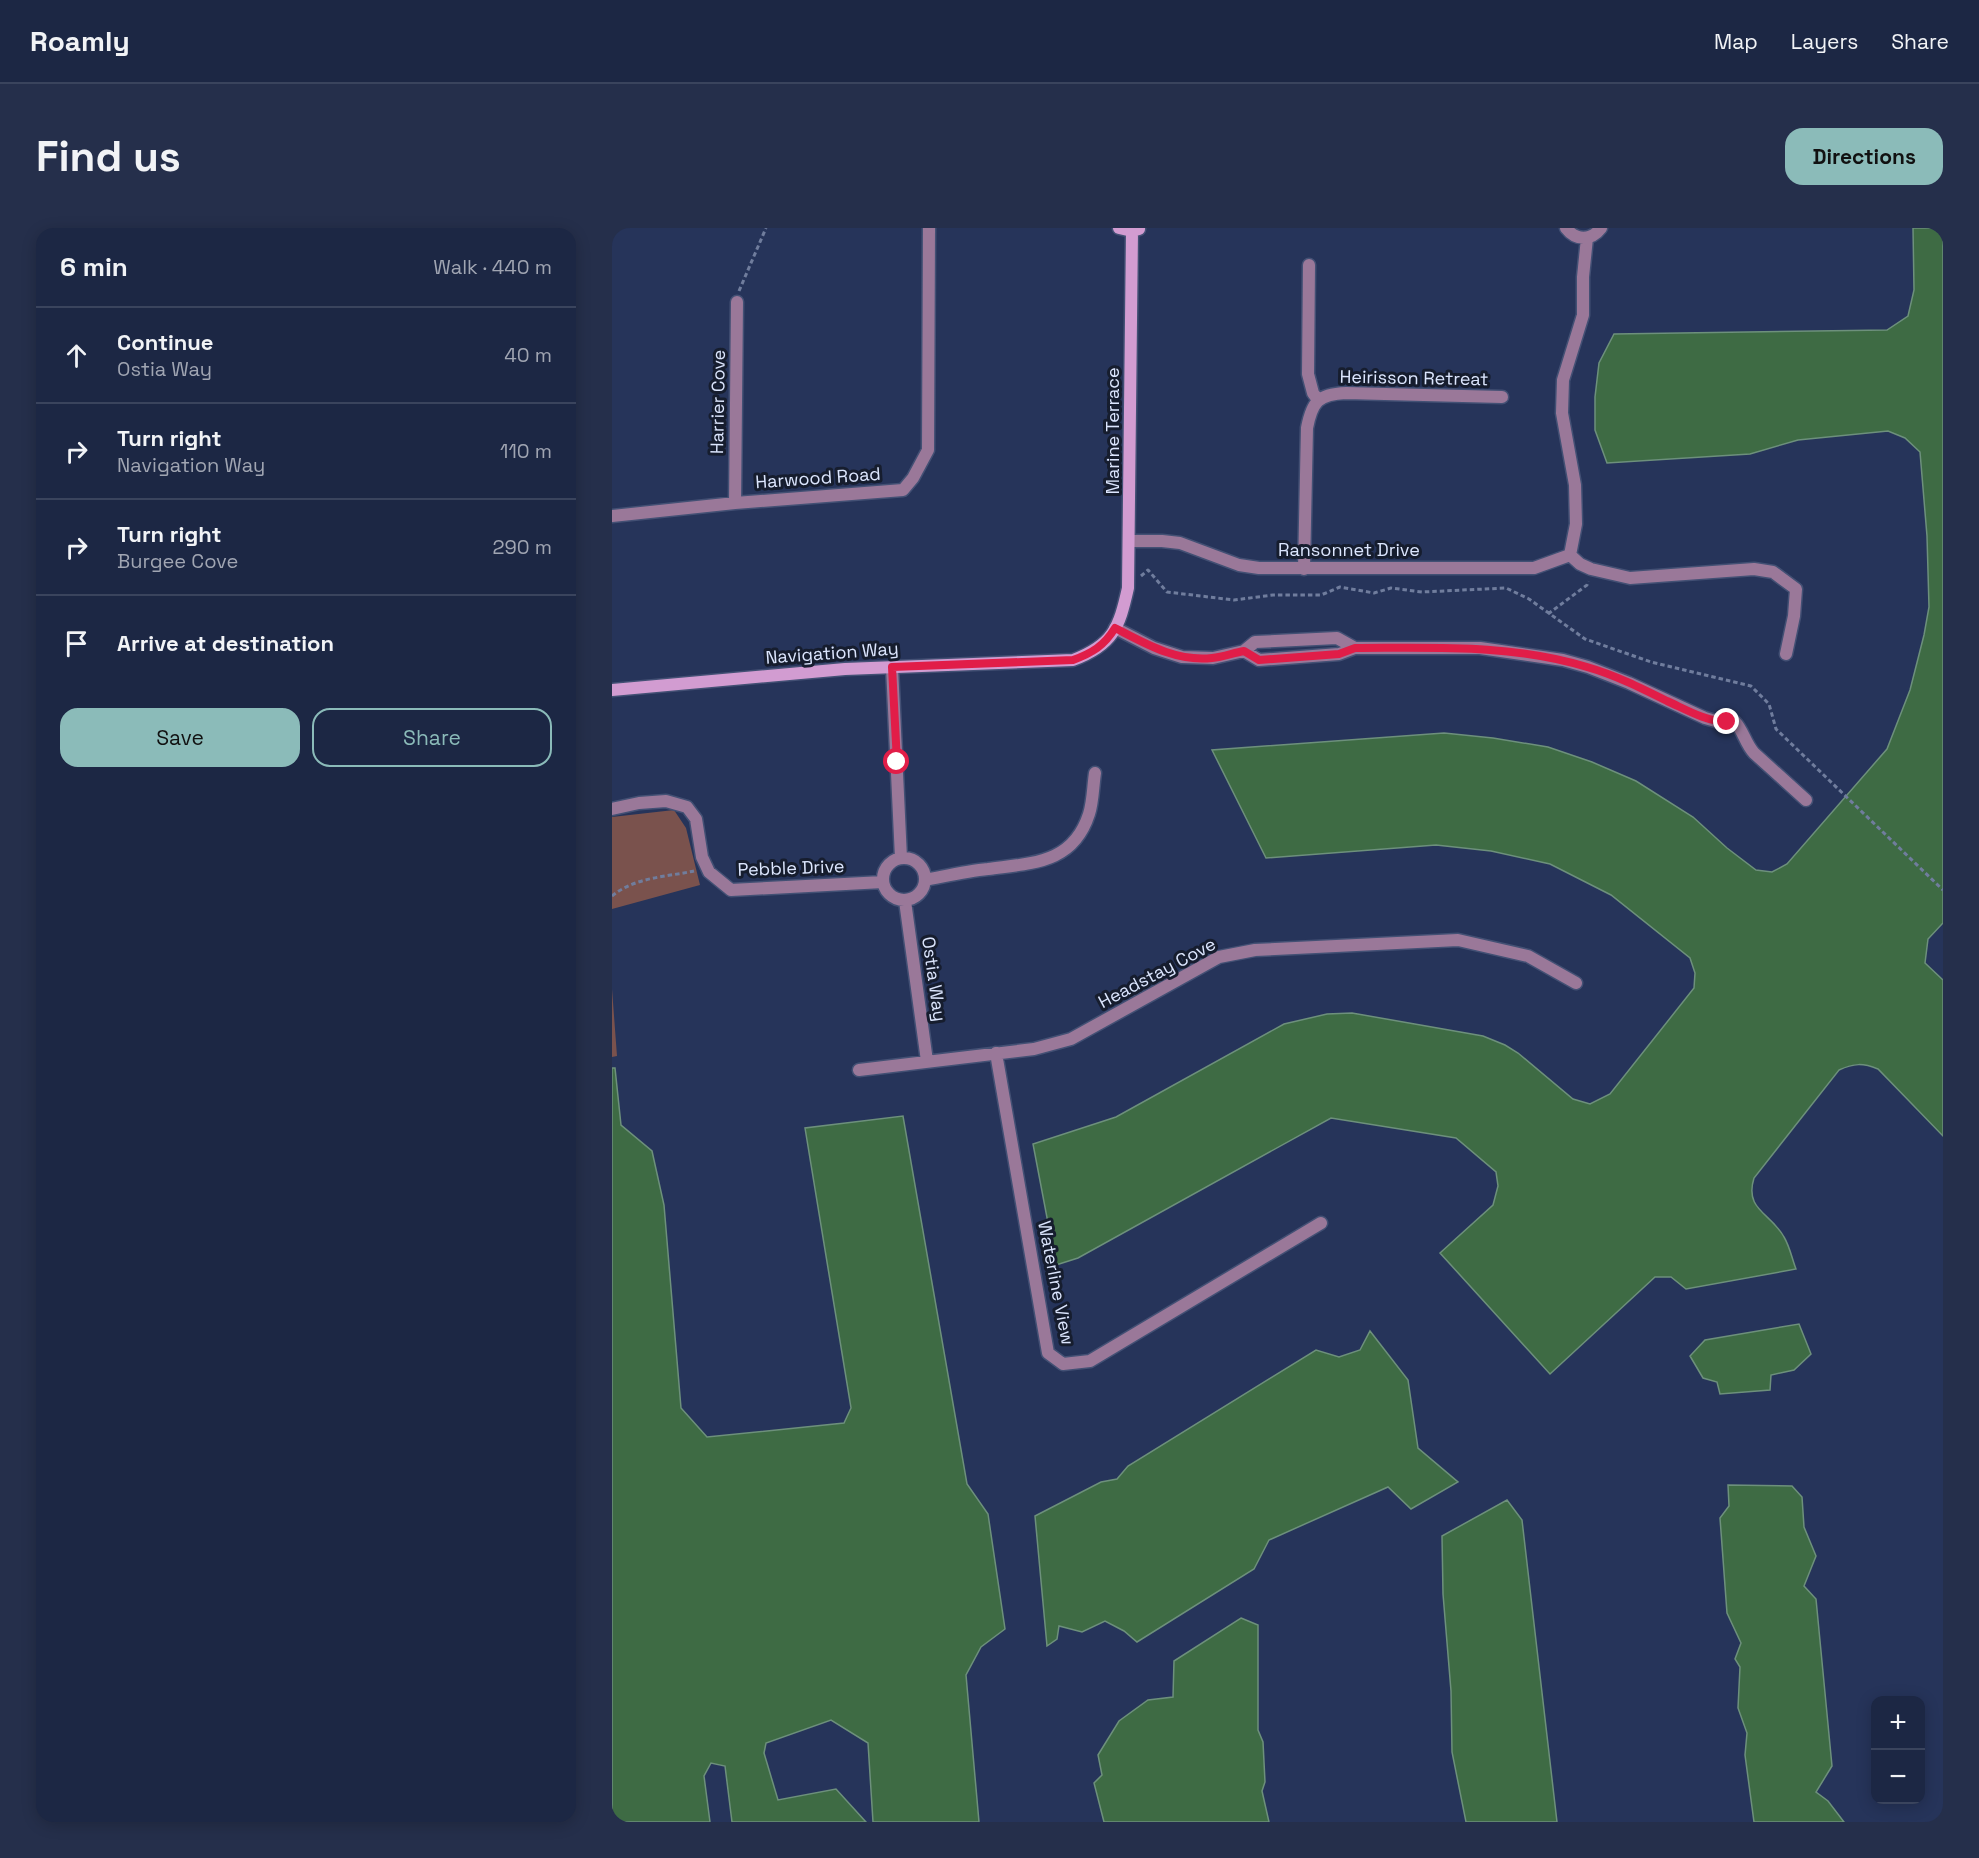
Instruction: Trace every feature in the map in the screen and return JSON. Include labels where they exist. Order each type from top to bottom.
[{"type":"street","name":"Harwood Road","points":[[612,516],[735,503],[903,490],[913,478],[927,450],[929,228]]},
{"type":"street","points":[[1119,228],[1136,229]]},
{"type":"street","points":[[1566,228],[1575,237],[1587,238],[1593,236],[1601,228]]},
{"type":"street","name":"Marine Terrace","points":[[1115,628],[1123,612],[1128,588],[1136,229]]},
{"type":"street","points":[[1587,238],[1583,277],[1583,315],[1563,380],[1562,412],[1575,485],[1576,524],[1570,555],[1580,564],[1591,569],[1630,578],[1754,569],[1773,572],[1796,589],[1794,616],[1786,654]]},
{"type":"street","points":[[1309,266],[1308,374],[1313,393],[1318,400]]},
{"type":"street","name":"Harrier Cove","points":[[735,503],[737,302]]},
{"type":"street","name":"Heirisson Retreat","points":[[1304,569],[1307,428],[1310,413],[1318,400],[1332,393],[1502,397]]},
{"type":"street","name":"Ransonnet Drive","points":[[1130,542],[1180,543],[1239,565],[1259,568],[1534,568],[1570,555]]},
{"type":"street","points":[[1115,628],[1154,648],[1182,657],[1213,658],[1244,651],[1255,642],[1337,638],[1355,648]]},
{"type":"street","name":"Navigation Way","points":[[612,690],[680,682],[892,667],[1073,660],[1090,654],[1106,643],[1115,628]]},
{"type":"street","points":[[1244,651],[1259,660],[1339,654],[1355,648],[1480,648],[1535,655],[1588,667],[1705,718],[1719,722],[1736,722],[1747,746],[1806,800]]},
{"type":"street","points":[[892,667],[901,858]]},
{"type":"street","points":[[925,880],[1037,863],[1064,852],[1079,836],[1090,814],[1095,773]]},
{"type":"street","points":[[612,809],[639,803],[666,801],[687,807],[696,819],[702,857],[707,868]]},
{"type":"street","points":[[901,858],[909,859],[921,866],[925,880],[919,894],[906,901],[898,900],[888,894],[883,882],[883,873],[888,865],[901,858]]},
{"type":"street","name":"Pebble Drive","points":[[707,868],[731,890],[883,882]]},
{"type":"street","name":"Ostia Way","points":[[906,901],[927,1061]]},
{"type":"street","name":"Headstay Cove","points":[[859,1070],[1034,1049],[1071,1039],[1219,957],[1255,950],[1458,940],[1528,956],[1576,983]]},
{"type":"street","name":"Waterline View","points":[[996,1053],[1048,1353],[1063,1365],[1090,1361],[1321,1223]]},
{"type":"path","points":[[737,302],[738,293],[766,228]]},
{"type":"path","points":[[1548,614],[1587,585],[1591,569]]},
{"type":"path","points":[[1128,588],[1148,570],[1167,592],[1234,600],[1273,595],[1321,595],[1340,587],[1374,593],[1391,588],[1422,592],[1506,588],[1529,599],[1585,639],[1608,649],[1651,662],[1751,686],[1769,704],[1776,729],[1943,890]]},
{"type":"path","points":[[612,896],[623,887],[653,878],[707,868]]},
{"type":"shaded area","points":[[1913,228],[1943,228],[1943,923],[1928,939],[1925,963],[1943,980],[1943,1136],[1878,1069],[1858,1065],[1839,1070],[1754,1178],[1752,1189],[1756,1204],[1784,1237],[1796,1269],[1686,1289],[1671,1277],[1655,1277],[1550,1374],[1440,1253],[1493,1205],[1498,1186],[1496,1172],[1456,1138],[1331,1118],[1078,1258],[1056,1265],[1033,1144],[1116,1117],[1284,1024],[1327,1014],[1352,1013],[1483,1036],[1518,1053],[1573,1099],[1590,1104],[1610,1094],[1694,988],[1695,973],[1690,958],[1611,895],[1550,864],[1491,851],[1436,845],[1266,858],[1212,750],[1444,733],[1548,747],[1592,762],[1636,781],[1693,817],[1727,848],[1756,870],[1772,872],[1787,864],[1887,749],[1910,690],[1929,607],[1927,536],[1920,452],[1905,438],[1888,431],[1798,440],[1750,454],[1607,463],[1595,430],[1595,397],[1599,363],[1614,334],[1887,330],[1908,316],[1914,290]]},
{"type":"shaded area","points":[[674,810],[686,828],[700,885],[612,909],[612,817]]},
{"type":"shaded area","points":[[612,989],[617,1056],[612,1057]]},
{"type":"shaded area","points":[[612,1068],[615,1068],[621,1125],[652,1151],[664,1205],[681,1408],[707,1437],[844,1423],[851,1408],[805,1128],[903,1116],[967,1484],[988,1514],[1005,1629],[981,1647],[966,1675],[979,1822],[873,1822],[868,1743],[831,1720],[766,1743],[764,1753],[778,1800],[836,1789],[866,1822],[732,1822],[725,1766],[711,1763],[704,1776],[710,1822],[612,1822]]},
{"type":"shaded area","points":[[1799,1324],[1811,1354],[1794,1370],[1771,1375],[1770,1390],[1720,1394],[1717,1382],[1703,1378],[1690,1356],[1705,1340]]},
{"type":"shaded area","points":[[1370,1331],[1408,1380],[1418,1448],[1458,1482],[1411,1509],[1388,1487],[1269,1540],[1254,1569],[1137,1642],[1124,1631],[1105,1621],[1082,1632],[1059,1626],[1057,1639],[1047,1646],[1035,1516],[1101,1482],[1117,1479],[1128,1466],[1316,1350],[1339,1357],[1360,1350]]},
{"type":"shaded area","points":[[1728,1485],[1792,1486],[1802,1497],[1804,1527],[1816,1556],[1804,1586],[1816,1599],[1832,1766],[1816,1792],[1828,1801],[1844,1822],[1754,1822],[1745,1755],[1747,1733],[1738,1708],[1740,1667],[1735,1659],[1741,1643],[1727,1613],[1720,1518],[1729,1506]]},
{"type":"shaded area","points":[[1507,1500],[1522,1520],[1557,1822],[1466,1822],[1452,1752],[1451,1691],[1443,1594],[1442,1536]]},
{"type":"shaded area","points":[[1241,1618],[1258,1625],[1258,1730],[1263,1742],[1265,1782],[1262,1791],[1269,1822],[1104,1822],[1094,1783],[1102,1775],[1098,1755],[1119,1721],[1148,1700],[1173,1697],[1174,1661]]},
{"type":"route","points":[[897,762],[892,667],[1073,660],[1090,654],[1106,643],[1115,628],[1154,648],[1182,657],[1213,658],[1244,651],[1259,660],[1339,654],[1355,648],[1480,648],[1535,655],[1588,667],[1712,721],[1727,722]]}]
